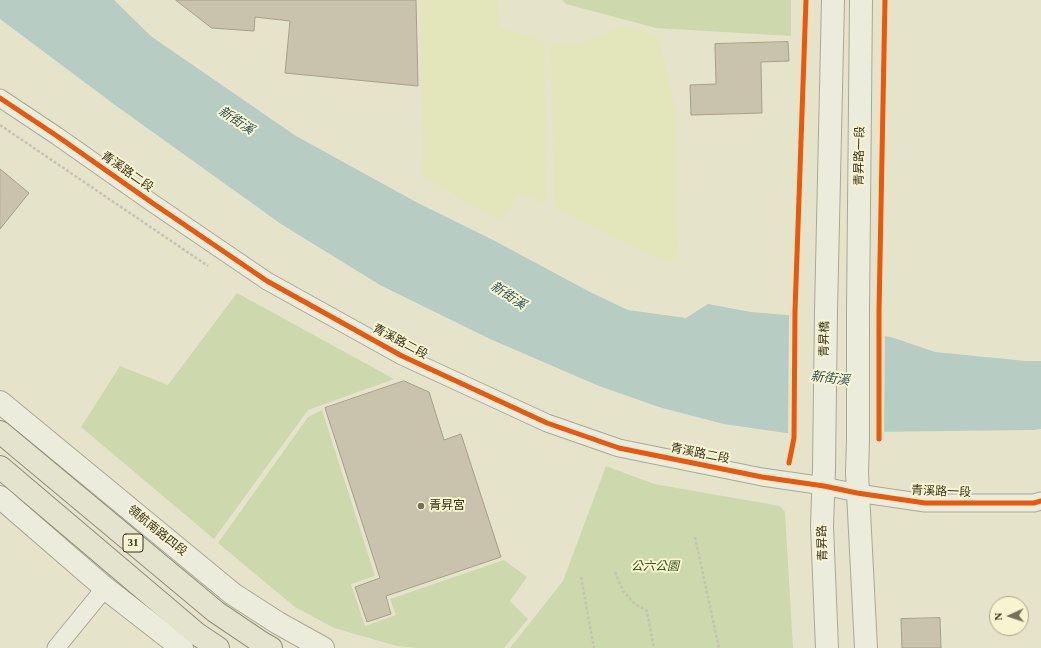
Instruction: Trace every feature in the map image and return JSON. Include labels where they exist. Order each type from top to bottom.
[{"type":"main road","name":"領航南路四段","points":[[0,432],[216,612],[271,648]]},
{"type":"main road","name":"31","points":[[0,468],[197,634],[218,648]]},
{"type":"street","name":"青昇橋","points":[[824,439],[833,0]]},
{"type":"street","name":"青昇路一段","points":[[858,439],[861,0]]},
{"type":"street","name":"青溪路二段","points":[[0,98],[267,281],[410,360],[547,424],[619,448],[841,490]]},
{"type":"street","name":"領航南路四段","points":[[0,402],[233,594],[278,623],[323,648]]},
{"type":"street","name":"青昇路","points":[[824,439],[841,490],[860,528],[866,648]]},
{"type":"street","name":"青昇路","points":[[827,648],[822,526],[841,490],[858,439]]},
{"type":"street","name":"青溪路一段","points":[[841,490],[925,503],[1034,503],[1041,501]]},
{"type":"street","points":[[0,497],[105,588],[182,648]]},
{"type":"street","points":[[56,648],[105,588]]},
{"type":"path","points":[[695,538],[719,648]]},
{"type":"path","points":[[615,572],[623,591],[635,604],[647,611],[654,648]]},
{"type":"path","points":[[581,577],[594,648]]},
{"type":"green space","points":[[420,0],[497,0],[499,28],[544,41],[546,204],[520,193],[500,221],[423,177]]},
{"type":"green space","points":[[562,0],[791,0],[791,36],[656,28],[566,4]]},
{"type":"green space","points":[[623,25],[659,38],[675,109],[677,256],[668,263],[555,208],[550,44],[583,43]]},
{"type":"green space","points":[[237,293],[394,379],[308,410],[214,539],[81,427],[120,366],[168,385]]},
{"type":"green space","points":[[322,410],[375,576],[351,584],[365,626],[396,615],[390,599],[504,560],[527,577],[510,601],[528,619],[504,648],[419,648],[397,646],[334,628],[295,607],[218,543],[308,417]]},
{"type":"green space","name":"公六公園","points":[[606,466],[654,484],[780,506],[785,512],[793,648],[510,648],[563,581]]},
{"type":"water","name":"新街溪","points":[[0,0],[114,0],[152,37],[296,136],[416,202],[493,240],[590,292],[628,310],[686,318],[708,304],[751,312],[787,315],[894,338],[935,352],[1026,361],[1041,361],[1041,429],[786,433],[724,424],[662,408],[599,386],[490,339],[380,285],[281,224],[115,105],[0,19]]},
{"type":"pier","points":[[789,314],[885,334],[884,433],[788,435]]},
{"type":"building","points":[[176,0],[416,0],[418,86],[285,73],[290,21],[255,17],[254,31],[212,28]]},
{"type":"building","points":[[788,42],[789,61],[761,62],[762,113],[691,115],[690,85],[716,84],[715,44]]},
{"type":"building","points":[[0,169],[29,193],[0,229]]},
{"type":"building","points":[[404,381],[429,392],[444,440],[461,434],[501,557],[386,596],[391,614],[367,622],[355,587],[380,578],[325,408]]},
{"type":"building","points":[[940,618],[941,648],[902,648],[901,619]]},
{"type":"cycle path","points":[[789,463],[794,438],[795,311],[806,0]]},
{"type":"cycle path","points":[[879,439],[879,312],[885,0]]},
{"type":"cycle path","points":[[0,98],[267,281],[402,356],[547,423],[619,448],[762,477],[824,486],[857,493],[925,503],[1034,503],[1041,501]]},
{"type":"place","name":"青昇宮","points":[[421,506]]}]
